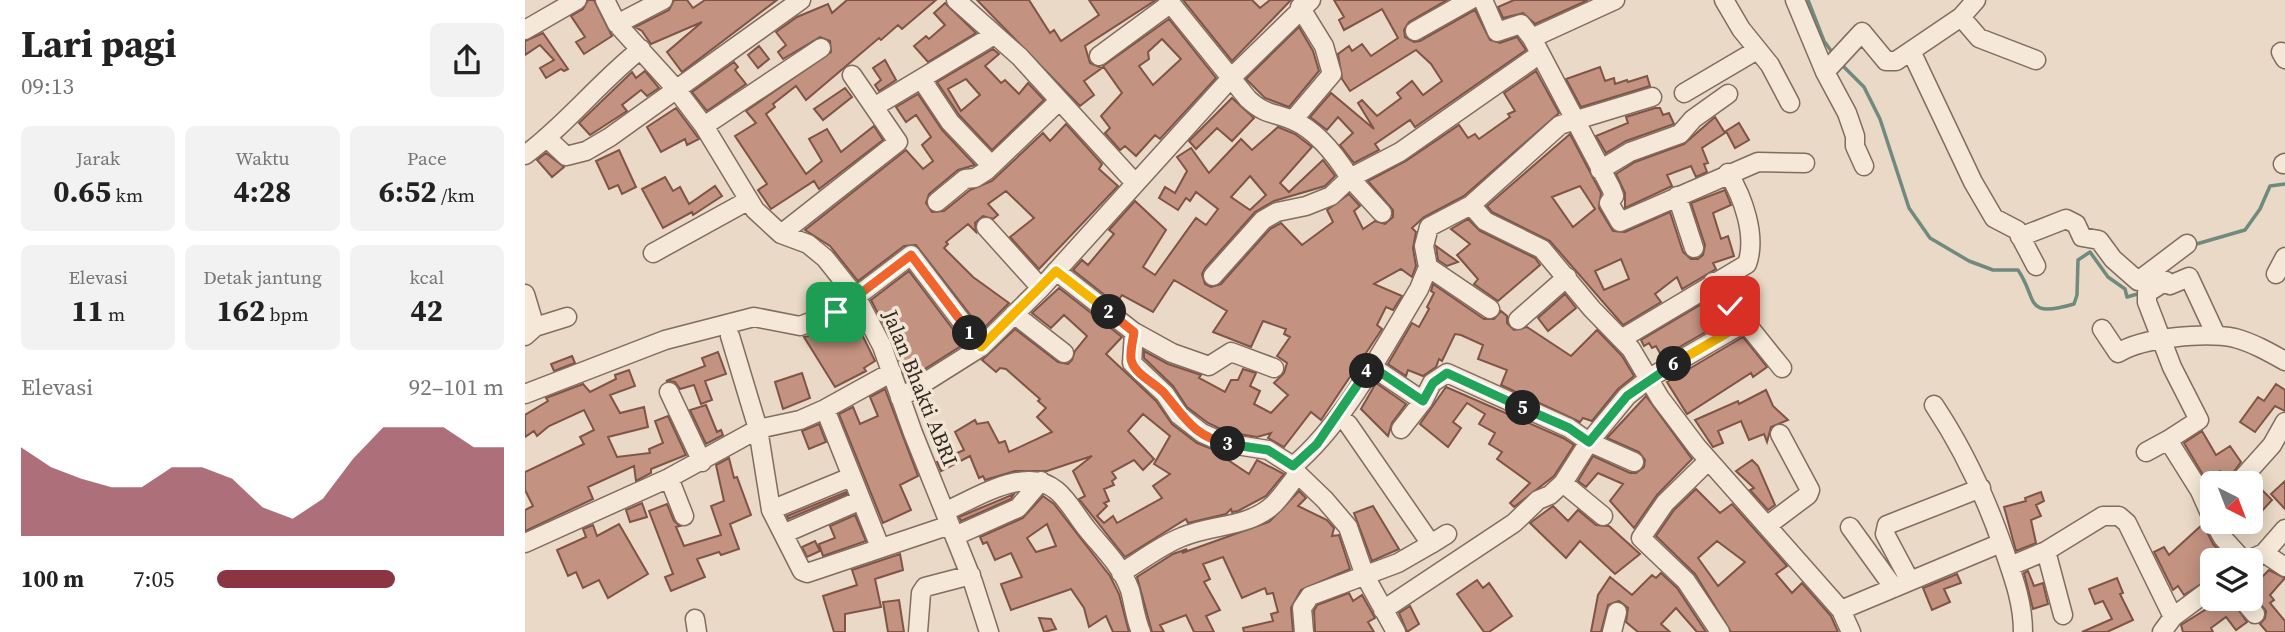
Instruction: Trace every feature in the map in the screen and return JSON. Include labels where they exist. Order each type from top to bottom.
[{"type":"street","points":[[525,30],[577,0]]},
{"type":"street","name":"Jalan Bhakti ABRI","points":[[605,0],[617,24],[676,89],[703,126],[749,200],[768,225],[781,234],[808,244],[825,258],[857,298],[892,372],[971,575],[989,632]]},
{"type":"street","points":[[617,24],[663,0]]},
{"type":"street","points":[[956,0],[1020,57],[1135,183]]},
{"type":"street","points":[[1415,31],[1471,0],[1496,32],[1521,24],[1536,46],[1611,188],[1614,196],[1609,203],[1620,222],[1758,162],[1805,163]]},
{"type":"street","points":[[1213,276],[1263,220],[1277,212],[1331,196],[1350,178],[1400,152],[1536,46],[1615,0]]},
{"type":"street","points":[[1724,0],[1770,65],[1790,103]]},
{"type":"street","points":[[1795,0],[1847,113],[1855,136],[1854,146],[1864,166]]},
{"type":"street","points":[[547,138],[566,156],[586,150],[610,137],[796,1]]},
{"type":"street","points":[[1099,56],[1169,2],[1260,110],[1293,120],[1325,144],[1350,178],[1382,213]]},
{"type":"street","points":[[900,398],[981,347],[1041,288],[1231,78],[1305,4],[1324,46],[1332,74],[1293,120]]},
{"type":"street","points":[[1827,68],[1862,32],[1886,61],[1896,61],[1964,8],[1979,38],[2036,60]]},
{"type":"street","points":[[874,107],[994,35]]},
{"type":"street","points":[[703,126],[821,48]]},
{"type":"street","points":[[525,155],[547,138],[583,99],[641,49]]},
{"type":"street","points":[[1684,93],[1757,50]]},
{"type":"street","points":[[1911,51],[1944,125],[1994,218],[2012,225],[2036,266]]},
{"type":"street","points":[[781,234],[898,142],[898,137],[852,75]]},
{"type":"street","points":[[922,80],[950,121],[991,165]]},
{"type":"street","points":[[1600,170],[1629,152],[1680,134],[1693,119],[1728,94]]},
{"type":"street","points":[[1121,573],[1179,538],[1204,528],[1243,522],[1273,505],[1295,470],[1317,444],[1371,366],[1419,289],[1428,267],[1424,246],[1429,227],[1471,205],[1551,133],[1574,120],[1652,97]]},
{"type":"street","points":[[937,202],[965,178],[975,178],[991,165],[1059,101]]},
{"type":"street","points":[[1623,338],[1713,282],[1745,266],[1750,255],[1750,233],[1740,194],[1728,173]]},
{"type":"street","points":[[1677,196],[1695,248]]},
{"type":"street","points":[[653,253],[749,200]]},
{"type":"street","points":[[1471,205],[1485,221],[1542,249],[1592,309],[1623,338],[1651,377],[1660,398],[1708,461],[1768,525],[1841,610],[1851,632]]},
{"type":"street","points":[[2020,237],[2066,219],[2072,221],[2082,237],[2099,240],[2113,259],[2138,281],[2144,280],[2187,244]]},
{"type":"street","points":[[986,228],[1041,288]]},
{"type":"street","points":[[525,394],[665,340],[754,317],[800,327],[836,312],[911,255],[981,347]]},
{"type":"street","points":[[2276,274],[2285,257]]},
{"type":"street","points":[[1428,267],[1490,309]]},
{"type":"street","points":[[1056,271],[1134,332],[1172,353],[1209,366],[1231,352],[1274,368]]},
{"type":"street","points":[[1518,320],[1567,276]]},
{"type":"street","points":[[2146,452],[2199,420],[2162,340],[2147,302],[2147,293],[2161,282],[2167,281],[2170,285],[2189,277],[2216,335]]},
{"type":"street","points":[[1713,282],[1781,368]]},
{"type":"street","points":[[525,294],[530,332],[567,317]]},
{"type":"street","points":[[1014,314],[1064,353]]},
{"type":"street","points":[[1383,610],[1514,523],[1538,500],[1550,495],[1563,483],[1589,442],[1627,396],[1651,377],[1744,323]]},
{"type":"street","points":[[2102,329],[2118,353],[2140,342],[2216,335],[2245,342],[2285,361]]},
{"type":"street","points":[[1134,332],[1132,363],[1165,394],[1179,415],[1202,433],[1224,443],[1268,450],[1295,470],[1325,500],[1348,527],[1365,576],[1396,632]]},
{"type":"street","points":[[730,336],[758,429],[771,510],[798,568],[807,573],[951,524],[1018,508],[1041,481]]},
{"type":"street","points":[[1371,366],[1423,401]]},
{"type":"street","points":[[525,542],[669,478],[758,429],[800,420],[825,409],[892,372]]},
{"type":"street","points":[[1401,429],[1433,383],[1447,373],[1569,428],[1589,442],[1634,462]]},
{"type":"street","points":[[669,392],[702,461]]},
{"type":"street","points":[[1934,405],[1959,443],[1982,488],[2021,598],[2023,632]]},
{"type":"street","points":[[825,409],[880,547]]},
{"type":"street","points":[[2248,471],[2271,445],[2285,422]]},
{"type":"street","points":[[1348,424],[1431,544]]},
{"type":"street","points":[[1768,525],[1808,495],[1810,490],[1780,433]]},
{"type":"street","points":[[2168,440],[2200,494]]},
{"type":"street","points":[[1708,461],[1665,503],[1641,538],[1686,581],[1720,632]]},
{"type":"street","points":[[771,510],[851,477]]},
{"type":"street","points":[[669,478],[684,516]]},
{"type":"street","points":[[951,524],[1013,482],[1041,481],[1069,501],[1086,528],[1111,553],[1129,590],[1134,617],[1141,632]]},
{"type":"street","points":[[1563,483],[1603,516]]},
{"type":"street","points":[[1902,585],[1885,534],[1887,525],[1982,488]]},
{"type":"street","points":[[783,534],[861,500]]},
{"type":"street","points":[[2010,566],[2046,551],[2103,516],[2119,516],[2127,523],[2173,617]]},
{"type":"street","points":[[1850,527],[1902,585]]},
{"type":"street","points":[[2263,549],[2285,529]]},
{"type":"street","points":[[1304,632],[1301,608],[1310,596],[1398,563],[1447,534]]},
{"type":"street","points":[[2221,534],[2232,548]]},
{"type":"street","points":[[1841,610],[2001,543]]},
{"type":"street","points":[[2046,551],[2063,615]]},
{"type":"street","points":[[2263,559],[2285,567]]},
{"type":"street","points":[[918,632],[921,593],[926,587],[971,575]]},
{"type":"street","points":[[2162,632],[2173,617],[2200,597]]},
{"type":"street","points":[[1612,632],[1617,612]]},
{"type":"building","points":[[588,0],[594,0],[612,36],[584,54],[576,42],[585,37],[571,16],[583,9]]},
{"type":"building","points":[[674,0],[687,0],[693,8],[705,0],[777,0],[682,72],[667,52],[702,22],[651,44],[642,31],[635,27],[669,10]]},
{"type":"building","points":[[847,0],[936,0],[902,29],[898,25],[881,40],[879,38],[806,100],[796,86],[773,104],[775,107],[766,114],[806,174],[822,161],[809,139],[827,129],[841,152],[874,126],[883,140],[819,189],[814,181],[771,209],[758,190],[767,184],[735,136],[756,123],[746,111],[831,52],[830,41],[820,37],[783,59],[778,52],[786,45],[776,32],[797,17],[828,4],[832,13]]},
{"type":"building","points":[[977,0],[1029,0],[1050,33],[1054,30],[1061,41],[1099,15],[1089,0],[1156,0],[1085,46],[1090,63],[1102,68],[1084,81],[1094,95],[1080,106]]},
{"type":"building","points":[[1183,0],[1252,0],[1260,8],[1270,0],[1291,0],[1232,61]]},
{"type":"building","points":[[1334,0],[1447,0],[1409,22],[1404,30],[1405,37],[1414,42],[1420,41],[1475,10],[1490,40],[1500,43],[1517,37],[1526,50],[1415,127],[1410,120],[1375,144],[1379,150],[1354,163],[1340,145],[1353,133],[1338,117],[1327,130],[1310,117],[1331,93],[1374,129],[1358,103],[1362,100],[1377,116],[1401,98],[1397,93],[1412,81],[1423,95],[1442,81],[1431,64],[1416,50],[1350,91],[1342,79],[1338,54],[1349,46],[1352,51],[1362,44],[1371,56],[1398,38],[1382,9],[1344,30],[1339,20],[1344,17]]},
{"type":"building","points":[[1514,0],[1588,0],[1535,24],[1523,13],[1503,18],[1498,7]]},
{"type":"building","points":[[945,3],[976,33],[928,62],[914,46],[926,36],[929,39],[945,25],[934,13]]},
{"type":"building","points":[[1169,19],[1216,78],[1160,139],[1155,135],[1136,156],[1125,146],[1120,150],[1105,133],[1110,128],[1101,116],[1122,93],[1103,66]],"holes":[[[1162,39],[1181,59],[1153,85],[1139,66],[1149,59],[1148,52]]]},
{"type":"building","points":[[1299,27],[1313,51],[1319,71],[1289,107],[1265,98],[1246,79]]},
{"type":"building","points":[[543,33],[568,69],[561,69],[546,78],[540,68],[554,60],[540,45],[525,55],[525,41]]},
{"type":"building","points":[[759,46],[769,59],[758,68],[748,55]]},
{"type":"building","points":[[993,49],[999,54],[985,66],[1001,83],[1005,80],[1019,94],[1028,83],[1044,100],[992,150],[959,115],[937,82]],"holes":[[[966,79],[980,95],[961,111],[948,89]]]},
{"type":"building","points":[[885,60],[896,80],[879,91],[875,85],[881,80],[873,68]]},
{"type":"building","points":[[734,62],[738,67],[735,70],[746,84],[707,111],[692,92]]},
{"type":"building","points":[[1600,67],[1605,81],[1614,78],[1615,84],[1647,76],[1650,86],[1581,107],[1566,79]]},
{"type":"building","points":[[645,71],[659,88],[647,96],[641,90],[622,105],[627,111],[590,135],[579,123],[632,72],[636,78]]},
{"type":"building","points":[[1536,71],[1559,113],[1464,196],[1424,217],[1412,228],[1416,232],[1413,248],[1416,266],[1412,277],[1401,269],[1374,284],[1402,296],[1393,310],[1386,307],[1377,325],[1382,329],[1321,420],[1311,412],[1284,447],[1268,438],[1271,433],[1257,437],[1227,432],[1208,423],[1187,407],[1173,386],[1144,358],[1144,351],[1168,364],[1201,375],[1199,378],[1225,392],[1231,380],[1238,380],[1243,369],[1256,373],[1250,386],[1260,391],[1254,404],[1271,413],[1288,395],[1274,383],[1284,373],[1287,363],[1277,356],[1290,337],[1284,334],[1286,329],[1263,321],[1251,347],[1213,332],[1227,311],[1174,280],[1153,312],[1122,295],[1116,304],[1073,270],[1082,260],[1088,265],[1114,234],[1109,230],[1135,201],[1166,230],[1143,267],[1155,275],[1196,218],[1206,225],[1218,209],[1196,192],[1190,201],[1186,198],[1178,210],[1159,198],[1165,187],[1175,193],[1187,171],[1177,157],[1191,148],[1209,173],[1241,139],[1252,150],[1278,127],[1295,134],[1312,147],[1280,183],[1289,192],[1323,160],[1335,176],[1325,186],[1274,201],[1255,212],[1205,268],[1202,274],[1205,284],[1211,287],[1221,284],[1270,229],[1281,223],[1302,245],[1333,222],[1327,210],[1349,194],[1360,206],[1354,211],[1363,229],[1375,221],[1385,224],[1393,217],[1393,210],[1368,181],[1406,161],[1459,125],[1468,138],[1475,134],[1479,139],[1515,111],[1504,93]],"holes":[[[1250,176],[1266,195],[1250,210],[1231,197]]]},
{"type":"building","points":[[845,88],[852,97],[823,120],[814,109]]},
{"type":"building","points":[[918,94],[942,130],[975,165],[958,170],[929,194],[926,203],[932,212],[944,211],[970,190],[992,181],[1043,133],[1050,141],[1066,124],[1102,164],[1099,169],[1118,186],[1039,269],[1010,237],[1034,218],[1006,191],[988,204],[998,215],[993,219],[983,216],[975,223],[976,232],[968,224],[946,242],[948,244],[944,248],[973,277],[1009,303],[982,330],[916,245],[904,246],[858,281],[830,246],[805,230],[906,150],[923,169],[933,161],[922,145],[931,137],[916,115],[906,122],[896,107]]},
{"type":"building","points":[[1232,98],[1254,118],[1232,141],[1217,128],[1196,149],[1189,141]]},
{"type":"building","points":[[676,108],[699,139],[687,145],[685,139],[661,152],[647,127]]},
{"type":"building","points":[[1660,108],[1663,115],[1669,113],[1674,124],[1626,141],[1606,153],[1596,136],[1628,123],[1626,117]]},
{"type":"building","points":[[1715,117],[1725,133],[1702,148],[1708,163],[1704,164],[1707,172],[1696,177],[1691,166],[1667,175],[1672,186],[1625,208],[1625,193],[1616,174],[1635,162],[1684,144]]},
{"type":"building","points":[[1739,123],[1749,140],[1735,148],[1726,131]]},
{"type":"building","points":[[1570,134],[1601,193],[1599,208],[1613,231],[1625,232],[1670,212],[1683,252],[1691,259],[1698,259],[1703,255],[1705,245],[1691,203],[1725,190],[1731,205],[1713,213],[1721,239],[1728,236],[1734,256],[1713,263],[1716,269],[1682,289],[1677,277],[1655,294],[1661,302],[1623,325],[1550,241],[1492,212],[1487,206]],"holes":[[[1580,186],[1595,209],[1573,227],[1552,197]],[[1621,259],[1629,279],[1604,290],[1595,271]]]},
{"type":"building","points":[[619,150],[636,187],[622,194],[618,185],[609,189],[596,161]]},
{"type":"building","points":[[546,153],[564,167],[552,177],[537,160]]},
{"type":"building","points":[[665,177],[673,191],[680,187],[689,204],[715,186],[722,196],[693,215],[692,212],[663,228],[642,189]]},
{"type":"building","points":[[1468,219],[1480,231],[1535,258],[1540,265],[1498,301],[1474,284],[1478,279],[1457,255],[1470,244],[1451,229]]},
{"type":"building","points":[[1436,246],[1458,262],[1447,266],[1438,260]]},
{"type":"building","points":[[909,271],[964,344],[906,381],[898,356],[906,352],[890,329],[887,331],[871,300]]},
{"type":"building","points":[[1433,284],[1484,319],[1494,319],[1501,311],[1507,316],[1507,323],[1514,330],[1527,327],[1571,356],[1597,330],[1622,356],[1634,376],[1618,389],[1592,421],[1583,418],[1580,422],[1501,385],[1507,370],[1478,359],[1483,345],[1461,335],[1455,334],[1442,361],[1439,359],[1436,367],[1423,376],[1408,370],[1406,376],[1388,364],[1412,323],[1419,327],[1429,309],[1427,307],[1434,293],[1431,291]]},
{"type":"building","points":[[1059,288],[1122,337],[1106,354],[1156,401],[1172,424],[1197,443],[1227,455],[1225,458],[1249,474],[1257,460],[1284,474],[1266,496],[1238,511],[1232,512],[1231,509],[1226,514],[1188,523],[1186,519],[1125,557],[1079,499],[1085,496],[1073,471],[1092,456],[1047,471],[1015,471],[985,480],[983,476],[979,478],[970,456],[941,471],[937,462],[964,450],[955,432],[975,420],[977,424],[988,422],[999,443],[1005,441],[1009,452],[1052,432],[1037,417],[1046,408],[1038,401],[1040,399],[1006,369],[1000,368],[996,372],[982,360],[1015,329],[1058,362],[1068,364],[1087,336],[1064,315],[1051,328],[1032,313]],"holes":[[[1143,414],[1170,436],[1154,464],[1170,474],[1153,486],[1162,498],[1117,523],[1113,516],[1104,523],[1097,516],[1107,506],[1104,503],[1109,501],[1104,489],[1114,485],[1112,481],[1116,478],[1112,472],[1134,460],[1143,470],[1154,459],[1128,431]]]},
{"type":"building","points":[[1565,294],[1576,308],[1548,331],[1538,318]]},
{"type":"building","points":[[1712,298],[1728,319],[1662,357],[1656,346],[1652,348],[1649,343],[1644,346],[1641,340]]},
{"type":"building","points":[[852,314],[875,361],[864,368],[866,371],[835,387],[804,337],[815,335]]},
{"type":"building","points":[[1743,337],[1767,367],[1753,377],[1751,373],[1687,414],[1667,382]]},
{"type":"building","points":[[718,352],[726,374],[705,381],[712,400],[701,404],[694,385],[680,389],[675,382],[666,381],[705,366],[702,358]]},
{"type":"building","points":[[572,356],[575,363],[554,371],[551,364]]},
{"type":"building","points":[[629,370],[635,386],[610,395],[620,413],[644,407],[648,427],[608,437],[617,457],[650,453],[649,449],[663,443],[655,421],[668,416],[686,455],[651,469],[651,473],[636,481],[634,466],[588,487],[593,499],[525,531],[525,510],[533,506],[525,490],[525,472],[584,444],[580,437],[594,430],[584,410],[549,426],[537,436],[534,431],[525,437],[525,415],[548,401],[546,398],[583,384],[590,392],[616,379],[615,375]]},
{"type":"building","points":[[802,373],[810,398],[783,409],[775,382]]},
{"type":"building","points":[[1376,383],[1406,404],[1392,423],[1388,436],[1361,409]]},
{"type":"building","points":[[2276,384],[2285,390],[2285,411],[2275,406],[2255,432],[2240,422],[2258,397],[2264,401]]},
{"type":"building","points":[[1446,387],[1574,445],[1554,476],[1514,507],[1510,503],[1530,483],[1497,459],[1502,452],[1489,444],[1495,433],[1479,424],[1485,414],[1467,403],[1453,422],[1461,428],[1448,447],[1420,424]]},
{"type":"building","points":[[885,389],[918,476],[900,485],[911,510],[883,523],[839,414],[853,407],[860,424],[878,416],[870,397]]},
{"type":"building","points":[[1766,390],[1773,406],[1788,420],[1771,427],[1767,442],[1764,434],[1749,440],[1741,421],[1718,431],[1723,443],[1713,447],[1695,420],[1738,401],[1739,404]]},
{"type":"building","points":[[1646,396],[1692,459],[1657,495],[1634,528],[1610,501],[1623,484],[1598,473],[1586,487],[1578,481],[1593,456],[1630,473],[1636,473],[1644,467],[1645,460],[1639,452],[1607,438]]},
{"type":"building","points":[[706,405],[717,432],[721,430],[723,435],[706,444],[690,410]]},
{"type":"building","points":[[819,424],[826,442],[809,449],[802,431]]},
{"type":"building","points":[[2202,431],[2216,455],[2230,446],[2241,462],[2234,471],[2201,471],[2184,443]]},
{"type":"building","points":[[729,458],[734,478],[737,477],[751,515],[730,524],[739,549],[697,559],[705,577],[671,591],[665,577],[673,574],[649,511],[667,504],[674,521],[680,526],[676,527],[684,546],[721,535],[711,506],[724,501],[716,465]]},
{"type":"building","points":[[1752,460],[1758,466],[1775,505],[1768,510],[1750,490],[1754,488],[1736,471]]},
{"type":"building","points":[[2285,481],[2285,509],[2271,494]]},
{"type":"building","points":[[1696,489],[1720,513],[1732,504],[1787,566],[1776,574],[1792,593],[1802,583],[1831,616],[1838,632],[1731,632],[1695,574],[1656,536],[1674,510]],"holes":[[[1717,541],[1745,562],[1718,586],[1698,558]]]},
{"type":"building","points":[[1299,491],[1306,498],[1298,506],[1327,520],[1334,528],[1332,536],[1339,535],[1350,569],[1301,590],[1291,608],[1293,632],[1244,632],[1243,628],[1273,621],[1271,614],[1278,612],[1273,593],[1267,594],[1265,588],[1242,598],[1223,557],[1203,564],[1210,579],[1204,582],[1220,610],[1206,616],[1214,632],[1194,632],[1186,615],[1160,625],[1164,632],[1152,632],[1137,577],[1173,554],[1269,522]]},
{"type":"building","points":[[2263,491],[2272,500],[2263,510]]},
{"type":"building","points":[[846,492],[847,494],[788,519],[787,516]]},
{"type":"building","points":[[2041,492],[2044,501],[2036,505],[2041,516],[2031,520],[2036,543],[2016,551],[2004,507],[2026,501],[2025,498]]},
{"type":"building","points":[[1014,494],[1011,499],[961,521],[959,517]]},
{"type":"building","points":[[1043,496],[1054,504],[1110,576],[1119,594],[1129,632],[1113,632],[1106,616],[1089,627],[1084,608],[1071,589],[1011,610],[1001,584],[1022,577],[1011,553],[995,560],[987,542],[983,544],[980,537],[1023,518]],"holes":[[[1047,524],[1056,546],[1036,552],[1027,538]]]},
{"type":"building","points":[[642,503],[647,517],[630,522],[626,510]]},
{"type":"building","points":[[1373,506],[1399,549],[1372,561],[1354,513]]},
{"type":"building","points":[[1553,506],[1568,521],[1578,510],[1596,525],[1609,526],[1640,554],[1615,574],[1580,541],[1566,558],[1530,523]]},
{"type":"building","points":[[855,515],[866,541],[823,556],[819,544],[835,538],[830,526]]},
{"type":"building","points":[[619,524],[648,574],[608,598],[599,580],[583,588],[576,572],[568,576],[557,550],[586,537],[583,529],[593,525],[597,536]]},
{"type":"building","points":[[2200,527],[2200,534],[2208,534],[2217,548],[2200,548],[2200,585],[2184,595],[2178,586],[2173,590],[2154,552],[2164,547],[2169,555]]},
{"type":"building","points":[[815,541],[820,551],[807,557],[802,547]]},
{"type":"building","points":[[900,554],[903,570],[875,579],[881,607],[845,614],[845,632],[834,632],[823,596],[857,585],[852,570]]},
{"type":"building","points":[[2269,570],[2285,578],[2270,595],[2274,600],[2270,603],[2285,621],[2285,632],[2267,632],[2260,624],[2266,611],[2263,607],[2263,576]]},
{"type":"building","points":[[2028,571],[2034,586],[2043,583],[2048,604],[2033,609],[2024,573]]},
{"type":"building","points":[[1661,573],[1677,588],[1706,632],[1697,632],[1676,608],[1661,624],[1670,632],[1638,632],[1626,622],[1628,608],[1619,601],[1608,605],[1601,632],[1591,632],[1598,595],[1610,577],[1632,595],[1652,575],[1656,578]]},
{"type":"building","points":[[1957,574],[1961,583],[1944,589],[1950,602],[1932,610],[1923,588]]},
{"type":"building","points":[[2117,578],[2123,593],[2120,594],[2133,620],[2107,632],[2082,632],[2112,619],[2103,601],[2095,604],[2089,589]]},
{"type":"building","points":[[1477,580],[1483,588],[1489,583],[1512,616],[1489,632],[1484,632],[1457,594]]},
{"type":"building","points":[[1349,593],[1353,601],[1362,595],[1375,618],[1368,622],[1374,632],[1315,632],[1314,611],[1317,605]]},
{"type":"building","points":[[899,600],[904,632],[888,632],[883,602]]},
{"type":"building","points":[[1410,606],[1419,624],[1407,632],[1399,613]]},
{"type":"building","points":[[2203,611],[2239,611],[2247,622],[2236,630],[2226,617],[2211,628],[2213,632],[2183,632],[2181,625]]},
{"type":"building","points":[[1039,618],[1051,619],[1056,629],[1044,632]]},
{"type":"waterway","points":[[1808,0],[1824,41],[1834,55]]},
{"type":"waterway","points":[[1841,64],[1864,87],[1880,119],[1909,208],[1930,238],[1969,261],[1993,270],[2018,270],[2034,304],[2039,307],[2047,309],[2074,304],[2077,295],[2078,260],[2090,252],[2108,277],[2125,289],[2127,297],[2141,293]]},
{"type":"waterway","points":[[2193,245],[2245,230],[2260,209],[2270,186],[2285,184]]},
{"type":"route","points":[[836,312],[911,255],[981,347],[1056,271],[1134,332],[1132,363],[1165,394],[1179,415],[1202,433],[1224,443],[1268,450],[1285,458],[1293,466],[1317,444],[1371,366],[1423,401],[1438,377],[1447,373],[1569,428],[1589,442],[1627,396],[1651,377],[1744,323],[1730,306]]}]
